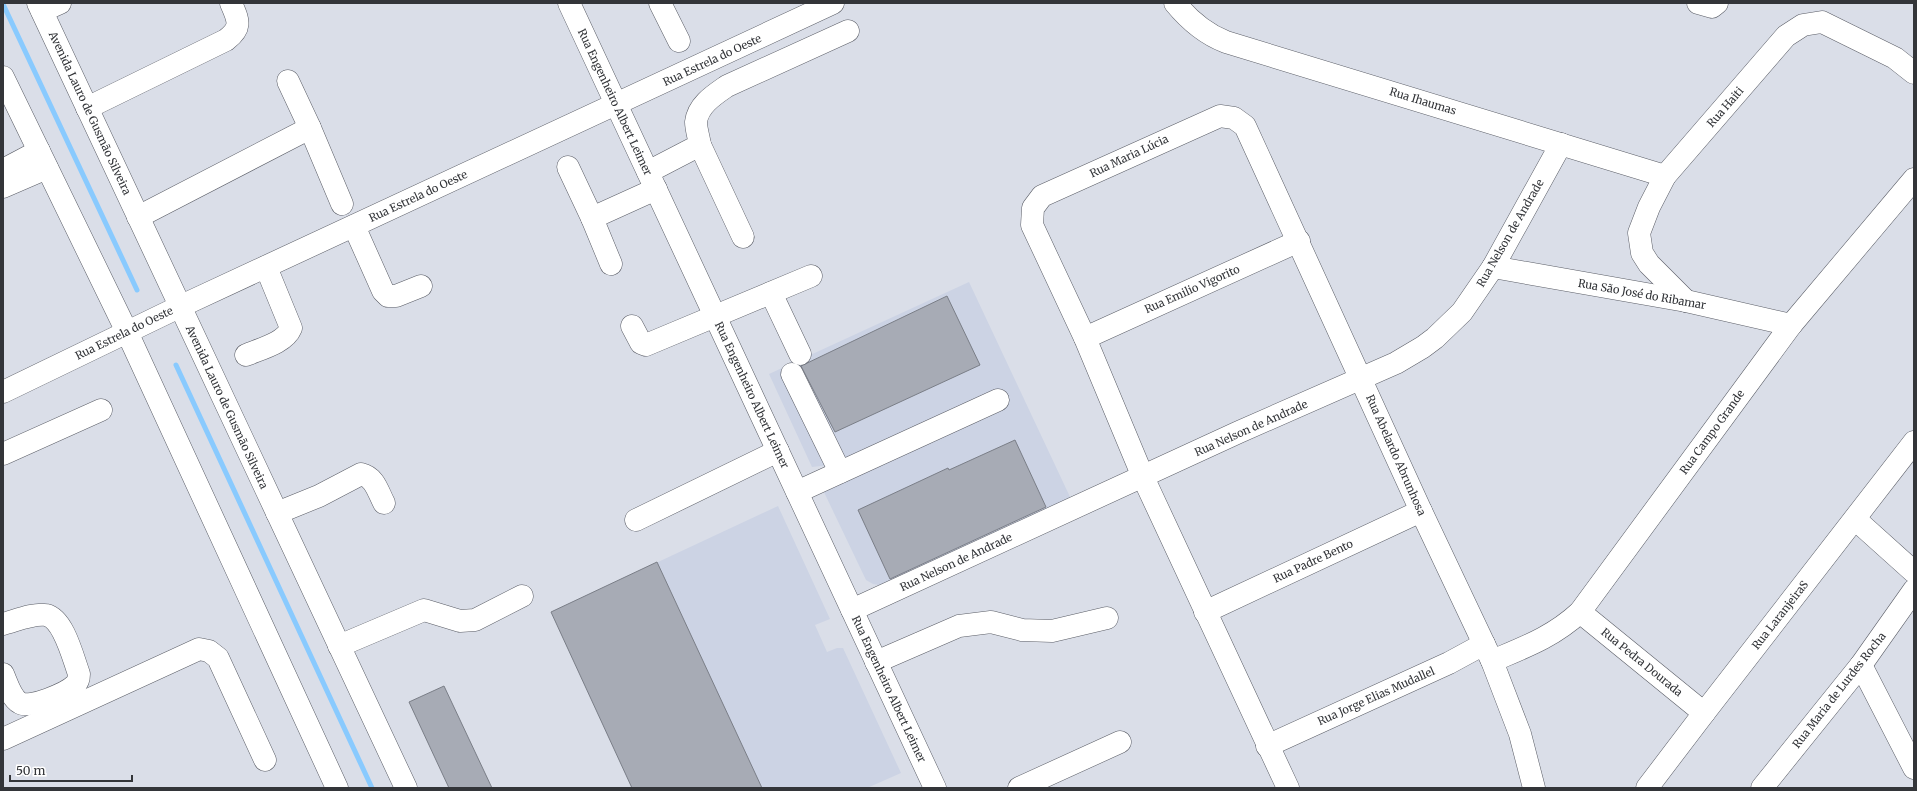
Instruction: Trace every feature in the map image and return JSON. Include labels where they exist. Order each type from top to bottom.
[{"type":"street","points":[[87,108],[226,40],[235,33],[238,21],[231,3]]},
{"type":"street","name":"Rua Engenheiro Albert Leimer","points":[[569,3],[935,788]]},
{"type":"street","points":[[660,3],[680,41]]},
{"type":"street","name":"Rua Estrela do Oeste","points":[[3,392],[179,307],[834,3]]},
{"type":"street","points":[[1698,3],[1712,7],[1717,3]]},
{"type":"street","name":"Avenida Lauro de Gusmão Silveira","points":[[47,6],[87,108],[179,307],[406,788]]},
{"type":"street","name":"Rua Ihaumas","points":[[1181,10],[1209,34],[1226,42],[1665,176]]},
{"type":"street","name":"Rua Haiti","points":[[1686,301],[1649,264],[1642,253],[1639,233],[1649,207],[1665,176],[1786,36],[1803,25],[1822,22],[1895,58],[1914,74]]},
{"type":"street","points":[[743,237],[700,145],[696,122],[703,106],[713,96],[727,86],[848,31]]},
{"type":"street","points":[[3,77],[127,332],[337,788]]},
{"type":"street","points":[[288,81],[310,128],[342,204]]},
{"type":"street","name":"Rua Maria Lúcia","points":[[1085,338],[1032,225],[1033,208],[1042,196],[1220,116],[1234,118],[1245,126]]},
{"type":"street","name":"Rua Abelardo Abrunhosa","points":[[1245,126],[1488,652],[1520,734],[1528,786]]},
{"type":"street","points":[[138,217],[310,128]]},
{"type":"street","name":"Rua Nelson de Andrade","points":[[852,610],[1239,432],[1411,355],[1436,338],[1462,312],[1493,267],[1561,144]]},
{"type":"street","points":[[592,218],[652,181],[700,145]]},
{"type":"street","points":[[3,170],[43,160]]},
{"type":"street","points":[[3,187],[43,160]]},
{"type":"street","points":[[568,167],[592,218],[611,264]]},
{"type":"street","name":"Rua Campo Grande","points":[[1488,652],[1543,640],[1580,612],[1791,325],[1914,179]]},
{"type":"street","points":[[354,226],[383,292],[388,296],[396,296],[421,286]]},
{"type":"street","name":"Rua Emilio Vigorito","points":[[1085,338],[1299,241]]},
{"type":"street","points":[[246,355],[283,338],[289,334],[291,328],[266,267]]},
{"type":"street","name":"Rua São José do Ribamar","points":[[1493,267],[1686,301],[1791,325]]},
{"type":"street","points":[[632,326],[641,342],[646,345],[811,276]]},
{"type":"street","points":[[771,293],[800,354]]},
{"type":"street","points":[[1085,338],[1143,477],[1267,746],[1288,788]]},
{"type":"street","points":[[792,374],[840,472]]},
{"type":"street","points":[[797,492],[998,400]]},
{"type":"street","points":[[3,454],[101,410]]},
{"type":"street","name":"Rua LaranjeiraS","points":[[1647,788],[1704,712],[1914,442]]},
{"type":"street","points":[[636,520],[778,451]]},
{"type":"street","points":[[277,512],[319,496],[361,474],[367,475],[373,481],[384,503]]},
{"type":"street","name":"Rua Padre Bento","points":[[1205,612],[1422,511]]},
{"type":"street","points":[[1855,519],[1914,572]]},
{"type":"street","name":"Rua Maria de Lurdes Rocha","points":[[1762,788],[1860,665],[1914,590]]},
{"type":"street","points":[[339,646],[424,610],[460,620],[474,620],[522,596]]},
{"type":"street","name":"Rua Pedra Dourada","points":[[1580,612],[1704,712]]},
{"type":"street","points":[[3,624],[45,615],[52,618],[62,630],[79,674],[79,678],[74,686],[28,706],[21,704],[15,699],[3,674]]},
{"type":"street","points":[[876,662],[959,626],[990,622],[1022,630],[1052,631],[1107,618]]},
{"type":"street","points":[[3,739],[199,649],[209,651],[218,658],[265,760]]},
{"type":"street","name":"Rua Jorge Elias Mudallel","points":[[1267,746],[1449,663],[1488,652]]},
{"type":"street","points":[[1860,665],[1914,768]]},
{"type":"street","points":[[1019,788],[1120,742]]},
{"type":"shaded area","points":[[969,282],[1071,499],[884,586],[873,584],[866,580],[822,488],[830,465],[812,467],[769,374]]},
{"type":"shaded area","points":[[778,506],[830,619],[815,625],[827,652],[837,648],[843,648],[901,773],[867,788],[632,788],[551,612]]},
{"type":"building","points":[[947,296],[980,365],[835,432],[801,366]]},
{"type":"building","points":[[1015,440],[1046,507],[890,579],[858,510],[948,468],[949,470]]},
{"type":"building","points":[[657,562],[762,788],[632,788],[551,612]]},
{"type":"building","points":[[444,686],[492,788],[449,788],[409,702]]},
{"type":"waterway","points":[[3,4],[137,290]]},
{"type":"waterway","points":[[176,365],[372,788]]}]
